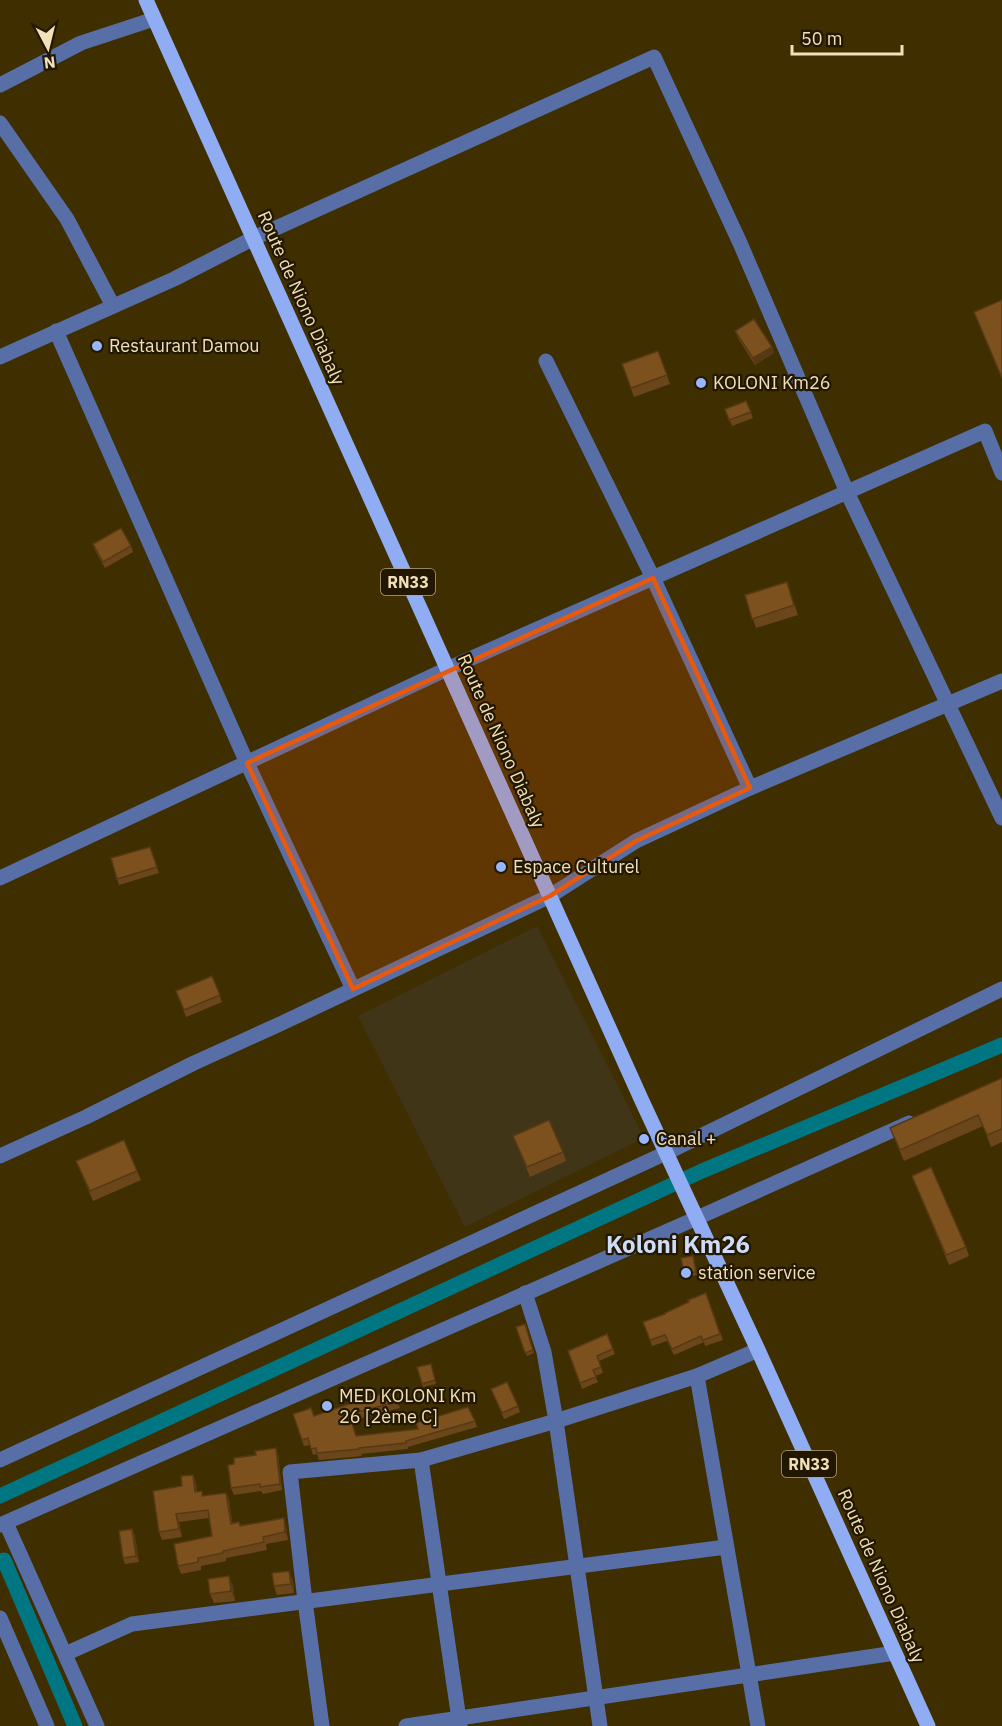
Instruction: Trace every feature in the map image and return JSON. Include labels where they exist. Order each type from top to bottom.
[{"type":"main road","name":"Route de Niono Diabaly","points":[[146,0],[549,896],[928,1726]]},
{"type":"street","points":[[0,85],[81,43],[154,19]]},
{"type":"street","points":[[0,357],[174,279],[252,239],[654,57],[740,243],[847,492],[1002,818]]},
{"type":"street","points":[[0,123],[67,219],[113,306]]},
{"type":"street","points":[[56,331],[247,763],[353,989]]},
{"type":"street","points":[[546,361],[653,578],[750,788]]},
{"type":"street","points":[[0,878],[447,669],[985,431],[1002,473]]},
{"type":"street","points":[[0,1156],[549,896],[636,841],[750,788],[1002,681]]},
{"type":"street","points":[[0,1460],[669,1158],[1002,989]]},
{"type":"street","points":[[97,1726],[3,1524],[926,1115]]},
{"type":"street","points":[[525,1293],[543,1352],[556,1421],[600,1726]]},
{"type":"street","points":[[322,1726],[290,1472],[421,1460],[556,1421],[697,1376],[758,1350]]},
{"type":"street","points":[[697,1376],[758,1726]]},
{"type":"street","points":[[421,1460],[459,1722]]},
{"type":"street","points":[[64,1654],[132,1624],[726,1547]]},
{"type":"street","points":[[0,1618],[47,1726]]},
{"type":"street","points":[[406,1726],[459,1722],[596,1698],[895,1653]]},
{"type":"highlighted area","points":[[653,578],[750,788],[636,841],[550,896],[353,989],[247,763]]},
{"type":"shaded area","points":[[537,926],[644,1138],[465,1227],[358,1016]]},
{"type":"building","points":[[1002,300],[1002,378],[974,312]]},
{"type":"building","points":[[754,319],[772,347],[753,358],[735,331]]},
{"type":"building","points":[[658,351],[667,375],[631,388],[622,364]]},
{"type":"building","points":[[746,401],[751,412],[729,420],[725,409]]},
{"type":"building","points":[[121,528],[131,546],[103,562],[93,544]]},
{"type":"building","points":[[787,582],[794,605],[752,619],[745,595]]},
{"type":"building","points":[[150,847],[157,867],[117,879],[111,858]]},
{"type":"building","points":[[212,976],[220,995],[184,1010],[176,991]]},
{"type":"building","points":[[1002,1078],[1002,1129],[987,1135],[978,1115],[900,1150],[890,1128]]},
{"type":"building","points":[[549,1120],[563,1152],[527,1167],[513,1136]]},
{"type":"building","points":[[124,1140],[137,1171],[90,1191],[76,1161]]},
{"type":"building","points":[[931,1167],[966,1247],[946,1255],[912,1176]]},
{"type":"building","points":[[693,1256],[696,1272],[684,1274],[681,1258]]},
{"type":"building","points":[[706,1293],[720,1334],[703,1340],[701,1336],[672,1349],[665,1335],[650,1340],[643,1322],[665,1314],[689,1302],[688,1300]]},
{"type":"building","points":[[525,1324],[533,1350],[525,1353],[516,1327]]},
{"type":"building","points":[[607,1334],[613,1349],[597,1356],[601,1367],[593,1370],[596,1377],[580,1383],[568,1351]]},
{"type":"building","points":[[431,1364],[435,1380],[422,1384],[417,1367]]},
{"type":"building","points":[[507,1382],[518,1406],[502,1413],[491,1389]]},
{"type":"building","points":[[394,1391],[397,1402],[349,1414],[356,1436],[418,1429],[416,1423],[468,1407],[475,1421],[406,1441],[406,1443],[359,1449],[317,1453],[316,1448],[311,1449],[308,1438],[302,1440],[293,1414],[311,1408],[314,1416]]},
{"type":"building","points":[[276,1448],[280,1484],[231,1488],[228,1465],[234,1464],[234,1458],[256,1455],[255,1451]]},
{"type":"building","points":[[193,1475],[195,1492],[202,1491],[202,1496],[226,1493],[231,1524],[239,1522],[240,1526],[284,1518],[285,1532],[263,1537],[264,1542],[223,1551],[223,1553],[198,1558],[198,1562],[178,1566],[174,1544],[212,1536],[208,1510],[176,1514],[179,1529],[159,1532],[153,1491],[182,1486],[181,1476]]},
{"type":"building","points":[[132,1529],[136,1556],[123,1558],[119,1531]]},
{"type":"building","points":[[289,1571],[291,1584],[274,1586],[272,1573]]},
{"type":"building","points":[[229,1576],[231,1591],[210,1594],[208,1579]]},
{"type":"waterway","points":[[0,1496],[702,1171],[1002,1045]]},
{"type":"waterway","points":[[4,1560],[75,1726]]},
{"type":"place","name":"Restaurant Damou","points":[[97,346]]},
{"type":"place","name":"KOLONI Km26","points":[[701,383]]},
{"type":"place","name":"Espace Culturel","points":[[501,867]]},
{"type":"place","name":"Canal +","points":[[644,1139]]},
{"type":"place","name":"station service","points":[[686,1273]]},
{"type":"place","name":"MED KOLONI Km 26 [2ème C]","points":[[327,1406]]},
{"type":"district","name":"Koloni Km26","points":[[678,1245]]}]
